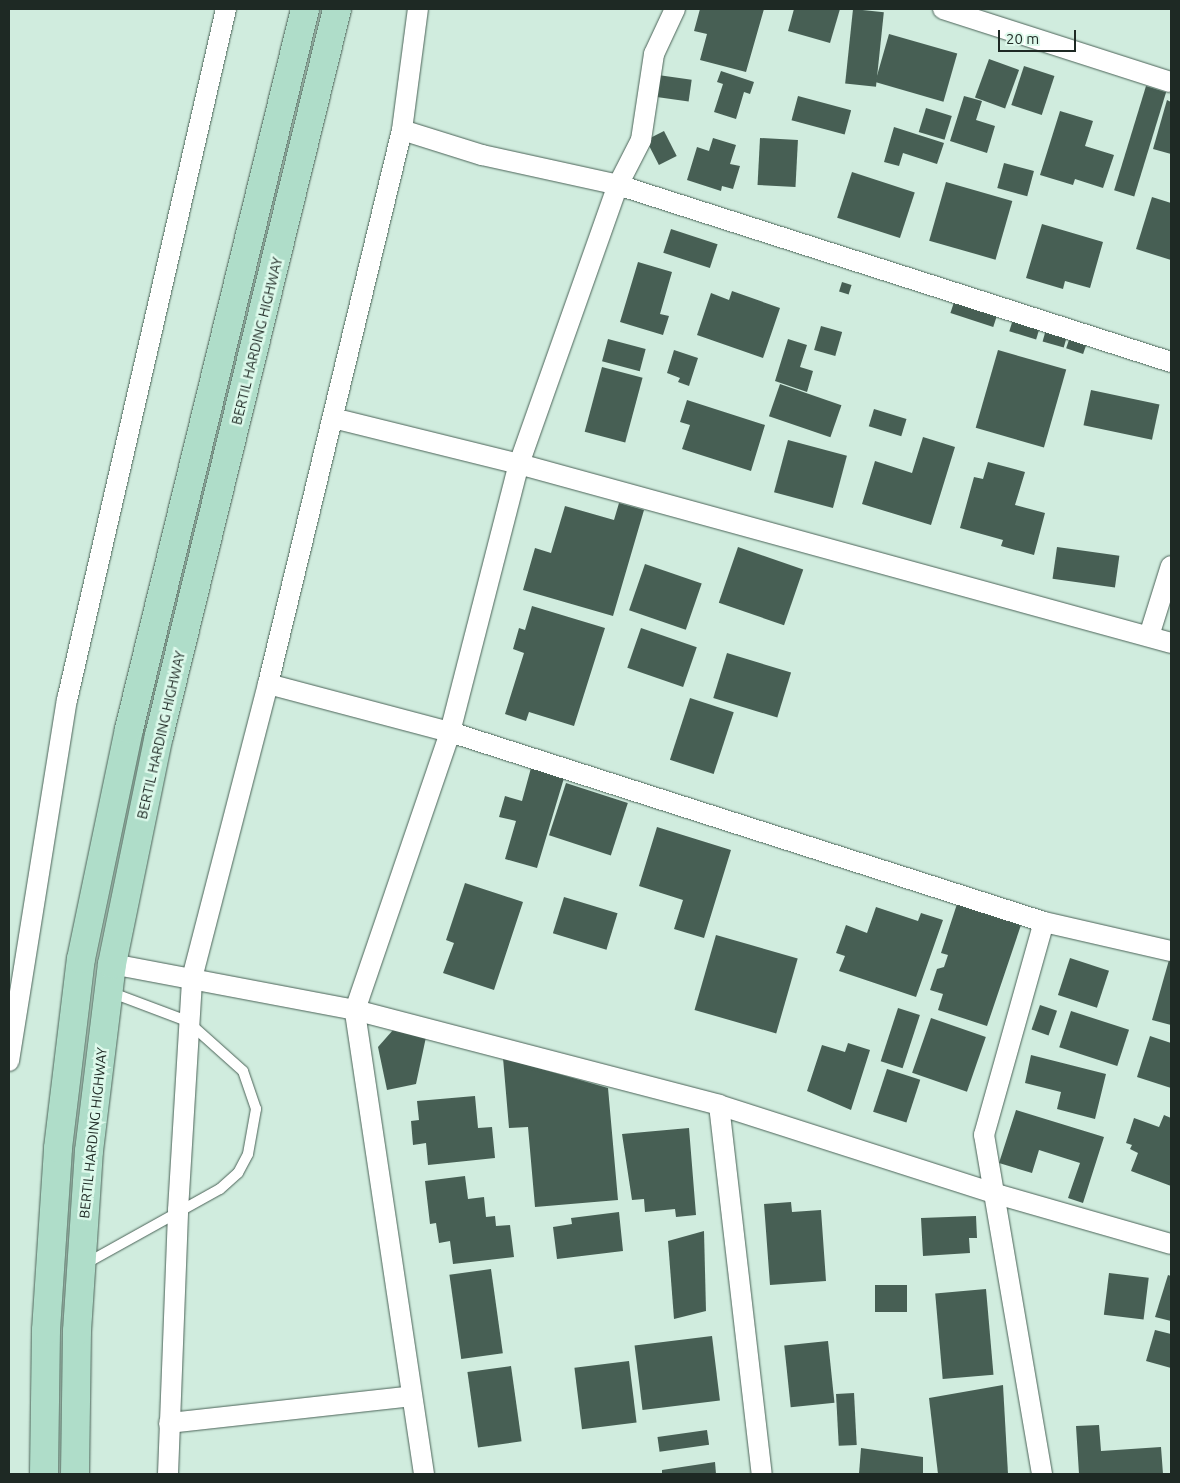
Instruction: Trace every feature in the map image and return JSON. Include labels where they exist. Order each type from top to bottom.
[{"type":"main road","points":[[44,1474],[46,1330],[58,1158],[81,959],[129,729],[305,9]]},
{"type":"main road","name":"BERTIL HARDING HIGHWAY","points":[[75,1474],[82,1266],[89,1151],[112,964],[158,736],[337,9]]},
{"type":"street","points":[[9,1061],[68,700],[226,9]]},
{"type":"street","points":[[168,1474],[187,1021],[192,978],[268,684],[402,130],[418,9]]},
{"type":"street","points":[[424,1474],[354,1010],[450,732],[518,464],[618,185],[641,140],[654,54],[675,9]]},
{"type":"street","points":[[942,9],[1171,82]]},
{"type":"street","points":[[402,130],[482,155],[618,185],[1171,362]]},
{"type":"street","points":[[333,418],[518,464],[1171,643]]},
{"type":"street","points":[[1149,636],[1171,566]]},
{"type":"street","points":[[268,684],[450,732],[1044,922],[1171,951]]},
{"type":"street","points":[[1042,1474],[984,1135],[1044,922]]},
{"type":"street","points":[[112,964],[354,1010],[719,1105],[993,1193],[1171,1244]]},
{"type":"street","points":[[719,1105],[762,1474]]},
{"type":"street","points":[[169,1423],[412,1396]]},
{"type":"lane","points":[[82,1266],[178,1210],[220,1189],[238,1173],[248,1154],[256,1109],[243,1071],[187,1021],[108,992]]},
{"type":"building","points":[[700,9],[764,9],[746,72],[700,60],[707,34],[694,31]]},
{"type":"building","points":[[794,9],[840,9],[830,43],[788,31]]},
{"type":"building","points":[[853,9],[884,12],[876,87],[845,84]]},
{"type":"building","points":[[889,34],[957,54],[943,102],[875,82]]},
{"type":"building","points":[[989,59],[1019,70],[1005,108],[975,98]]},
{"type":"building","points":[[1024,66],[1054,76],[1042,115],[1011,105]]},
{"type":"building","points":[[721,71],[754,82],[750,94],[744,92],[736,119],[714,112],[723,84],[717,82]]},
{"type":"building","points":[[658,75],[692,80],[689,102],[655,97]]},
{"type":"building","points":[[1146,86],[1166,92],[1134,196],[1114,190]]},
{"type":"building","points":[[798,96],[851,110],[845,134],[792,120]]},
{"type":"building","points":[[964,96],[982,101],[976,120],[995,126],[987,153],[950,141]]},
{"type":"building","points":[[1167,100],[1171,102],[1171,154],[1153,149]]},
{"type":"building","points":[[926,108],[952,116],[945,140],[919,132]]},
{"type":"building","points":[[1060,111],[1093,121],[1085,146],[1114,155],[1103,188],[1075,179],[1073,185],[1040,175]]},
{"type":"building","points":[[894,127],[944,143],[937,164],[903,153],[899,166],[884,162]]},
{"type":"building","points":[[664,131],[677,156],[659,165],[646,140]]},
{"type":"building","points":[[713,138],[736,145],[730,164],[740,166],[733,189],[722,186],[721,191],[687,180],[697,147],[709,151]]},
{"type":"building","points":[[760,138],[798,140],[795,187],[758,185]]},
{"type":"building","points":[[1004,163],[1034,171],[1027,196],[997,188]]},
{"type":"building","points":[[852,172],[915,192],[900,238],[837,218]]},
{"type":"building","points":[[946,182],[1012,201],[996,260],[929,241]]},
{"type":"building","points":[[1152,197],[1171,203],[1171,260],[1136,249]]},
{"type":"building","points":[[1042,224],[1103,242],[1090,288],[1065,281],[1063,289],[1026,278]]},
{"type":"building","points":[[671,229],[718,244],[710,268],[663,253]]},
{"type":"building","points":[[638,262],[672,272],[660,314],[669,316],[663,335],[620,322]]},
{"type":"building","points":[[842,282],[852,285],[849,294],[839,292]]},
{"type":"building","points":[[732,291],[780,308],[763,358],[697,335],[711,293],[729,300]]},
{"type":"building","points":[[956,296],[999,310],[993,327],[950,313]]},
{"type":"building","points":[[1014,316],[1041,324],[1036,339],[1009,331]]},
{"type":"building","points":[[821,326],[842,332],[835,356],[814,350]]},
{"type":"building","points":[[1047,326],[1068,332],[1064,347],[1043,341]]},
{"type":"building","points":[[1071,334],[1088,340],[1083,354],[1066,348]]},
{"type":"building","points":[[608,339],[646,349],[640,371],[602,361]]},
{"type":"building","points":[[788,339],[807,345],[800,367],[813,371],[807,392],[775,381]]},
{"type":"building","points":[[674,350],[698,358],[689,386],[678,382],[680,378],[667,373]]},
{"type":"building","points":[[998,350],[1066,370],[1044,447],[976,428]]},
{"type":"building","points":[[602,367],[643,378],[625,443],[585,432]]},
{"type":"building","points":[[780,384],[841,405],[830,437],[769,416]]},
{"type":"building","points":[[1091,390],[1159,405],[1152,440],[1084,425]]},
{"type":"building","points":[[687,400],[765,425],[751,471],[682,449],[690,425],[680,422]]},
{"type":"building","points":[[874,409],[907,419],[901,436],[869,426]]},
{"type":"building","points":[[923,437],[955,447],[931,525],[862,504],[875,461],[912,473]]},
{"type":"building","points":[[788,440],[847,456],[833,508],[774,492]]},
{"type":"building","points":[[988,462],[1025,472],[1015,505],[1045,513],[1034,555],[1001,546],[1003,540],[960,528],[974,477],[983,479]]},
{"type":"building","points":[[619,503],[644,510],[613,616],[523,590],[535,548],[551,553],[565,506],[614,520]]},
{"type":"building","points":[[738,547],[803,569],[784,625],[719,603]]},
{"type":"building","points":[[1057,547],[1119,556],[1115,587],[1053,579]]},
{"type":"building","points":[[645,564],[702,584],[686,630],[629,610]]},
{"type":"building","points":[[532,606],[605,628],[574,726],[529,712],[526,721],[505,714],[524,653],[513,649],[519,628],[525,630]]},
{"type":"building","points":[[641,628],[697,647],[683,687],[627,668]]},
{"type":"building","points":[[727,653],[791,673],[777,718],[713,698]]},
{"type":"building","points":[[690,698],[734,712],[714,774],[670,760]]},
{"type":"building","points":[[531,768],[564,778],[537,868],[505,859],[516,821],[499,817],[505,796],[522,801]]},
{"type":"building","points":[[566,783],[628,803],[611,855],[549,835]]},
{"type":"building","points":[[657,827],[731,850],[704,938],[674,929],[683,900],[639,886]]},
{"type":"building","points":[[465,883],[523,902],[494,990],[443,973],[454,943],[446,940]]},
{"type":"building","points":[[564,897],[618,913],[606,950],[553,933]]},
{"type":"building","points":[[957,904],[1021,925],[987,1026],[938,1010],[943,994],[930,990],[937,969],[944,967],[948,955],[941,953]]},
{"type":"building","points":[[876,907],[918,921],[921,913],[943,920],[916,997],[839,971],[845,956],[836,953],[846,925],[867,933]]},
{"type":"building","points":[[716,935],[798,958],[776,1033],[695,1010]]},
{"type":"building","points":[[1070,958],[1109,971],[1097,1008],[1058,995]]},
{"type":"building","points":[[1169,960],[1171,960],[1171,1025],[1152,1020]]},
{"type":"building","points":[[1040,1005],[1057,1011],[1049,1035],[1032,1030]]},
{"type":"building","points":[[898,1008],[920,1015],[903,1068],[881,1061]]},
{"type":"building","points":[[1071,1011],[1129,1030],[1117,1066],[1059,1047]]},
{"type":"building","points":[[931,1018],[986,1037],[967,1092],[912,1073]]},
{"type":"building","points":[[393,1030],[426,1037],[416,1084],[387,1090],[378,1047]]},
{"type":"building","points":[[1150,1036],[1171,1043],[1171,1088],[1137,1077]]},
{"type":"building","points":[[848,1043],[870,1050],[851,1110],[807,1091],[822,1045],[845,1052]]},
{"type":"building","points":[[1031,1055],[1106,1074],[1095,1119],[1057,1109],[1061,1092],[1025,1083]]},
{"type":"building","points":[[503,1058],[608,1088],[618,1200],[535,1207],[528,1127],[509,1128]]},
{"type":"building","points":[[887,1069],[920,1080],[906,1123],[873,1112]]},
{"type":"building","points":[[475,1096],[478,1128],[492,1127],[495,1158],[428,1165],[426,1143],[413,1145],[411,1121],[419,1120],[417,1101]]},
{"type":"building","points":[[1016,1110],[1104,1137],[1083,1203],[1068,1198],[1080,1163],[1039,1150],[1032,1173],[999,1163]]},
{"type":"building","points":[[1164,1115],[1171,1118],[1171,1186],[1131,1171],[1138,1153],[1130,1149],[1132,1145],[1126,1143],[1134,1118],[1159,1127]]},
{"type":"building","points":[[689,1128],[696,1215],[676,1217],[675,1209],[645,1212],[644,1199],[632,1200],[622,1134]]},
{"type":"building","points":[[465,1176],[468,1199],[484,1197],[486,1217],[495,1216],[496,1226],[510,1225],[514,1257],[453,1264],[450,1241],[439,1243],[436,1223],[430,1224],[425,1181]]},
{"type":"building","points":[[791,1202],[792,1212],[821,1210],[826,1281],[770,1285],[764,1204]]},
{"type":"building","points":[[619,1212],[623,1251],[557,1259],[553,1227],[572,1224],[571,1218]]},
{"type":"building","points":[[976,1216],[977,1238],[969,1238],[970,1253],[923,1256],[921,1218]]},
{"type":"building","points":[[704,1231],[706,1311],[674,1319],[668,1241]]},
{"type":"building","points":[[491,1269],[503,1353],[461,1359],[449,1275]]},
{"type":"building","points":[[1109,1273],[1149,1278],[1144,1320],[1104,1315]]},
{"type":"building","points":[[1168,1275],[1171,1276],[1171,1321],[1155,1317]]},
{"type":"building","points":[[875,1285],[907,1285],[907,1312],[875,1312]]},
{"type":"building","points":[[986,1289],[993,1375],[943,1379],[935,1293]]},
{"type":"building","points":[[1155,1330],[1171,1334],[1171,1368],[1146,1361]]},
{"type":"building","points":[[712,1336],[720,1401],[643,1410],[635,1346]]},
{"type":"building","points":[[828,1341],[834,1403],[791,1407],[784,1346]]},
{"type":"building","points":[[629,1361],[637,1423],[582,1429],[574,1368]]},
{"type":"building","points":[[511,1366],[522,1441],[478,1447],[467,1372]]},
{"type":"building","points":[[1003,1385],[1008,1474],[938,1474],[929,1398]]},
{"type":"building","points":[[854,1393],[857,1445],[839,1446],[836,1394]]},
{"type":"building","points":[[1099,1425],[1101,1451],[1161,1447],[1163,1474],[1079,1474],[1076,1426]]},
{"type":"building","points":[[707,1430],[709,1445],[660,1452],[657,1437]]},
{"type":"building","points":[[861,1448],[923,1457],[923,1474],[859,1474]]},
{"type":"building","points":[[715,1462],[716,1474],[662,1474],[662,1470]]}]
